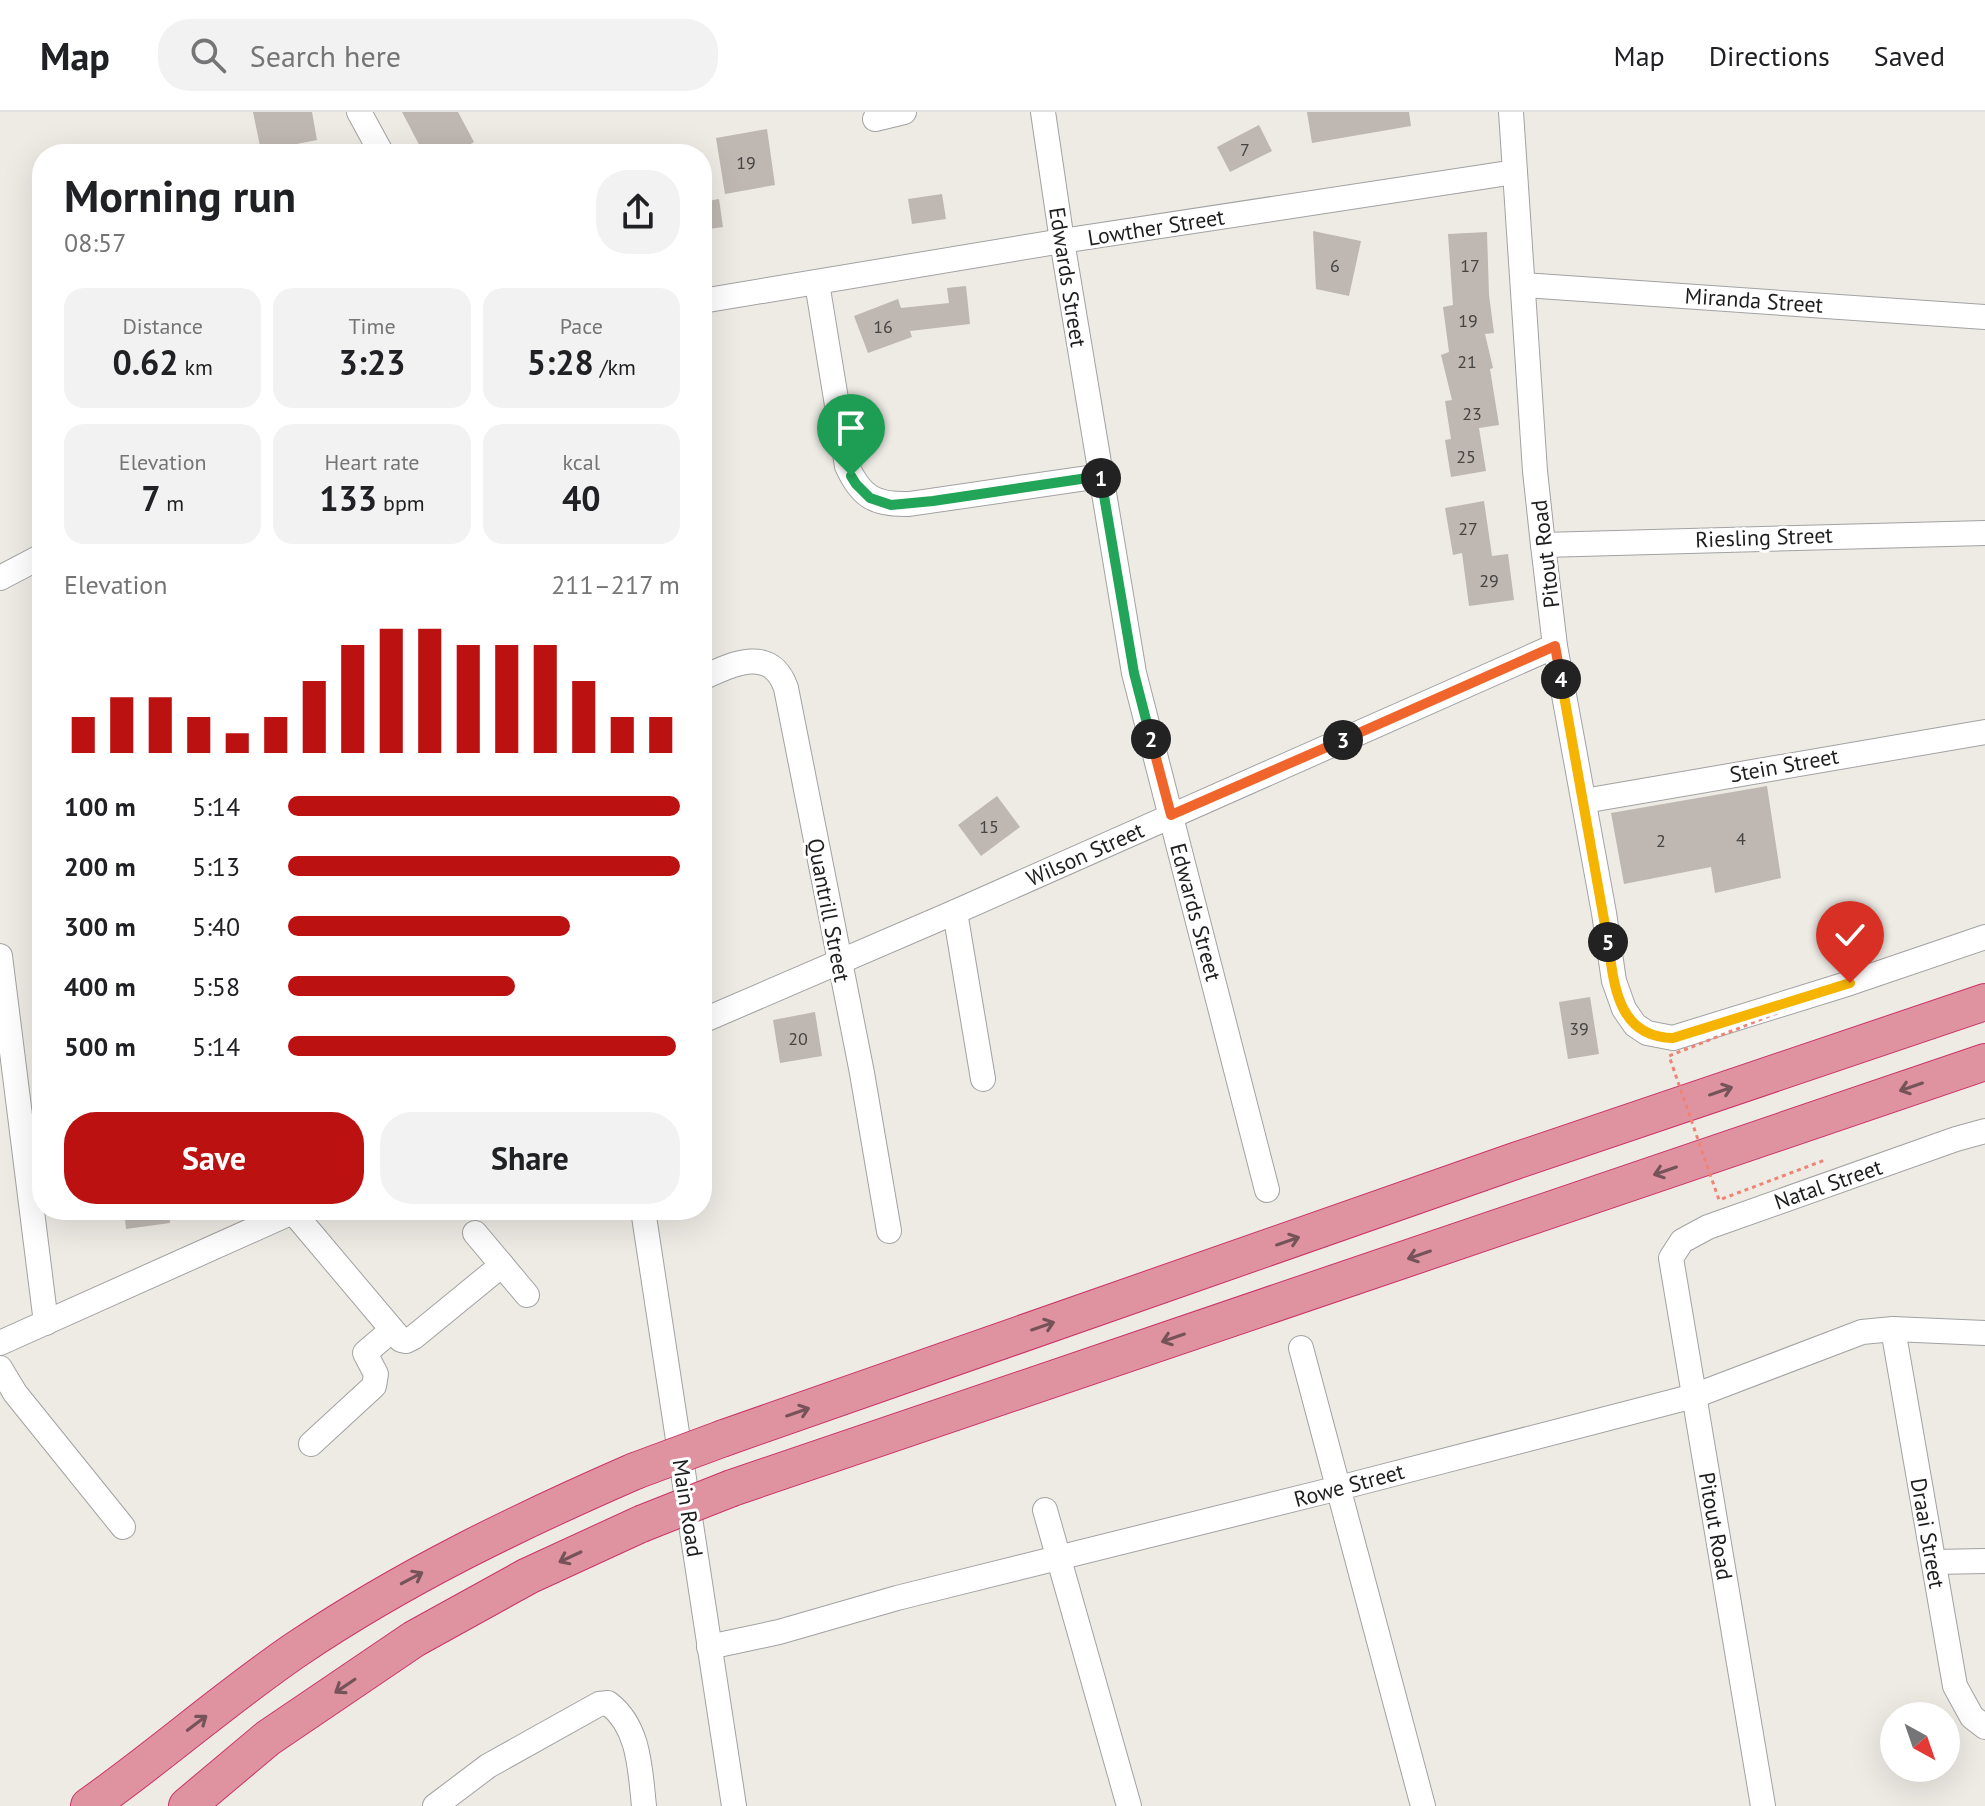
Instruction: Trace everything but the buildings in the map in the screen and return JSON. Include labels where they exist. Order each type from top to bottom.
[{"type":"highway","points":[[102,1806],[190,1728],[297,1649],[399,1584],[517,1523],[635,1471],[1515,1161],[1985,1002]]},
{"type":"highway","points":[[187,1806],[268,1738],[414,1639],[528,1576],[641,1524],[732,1488],[1985,1062]]},
{"type":"highway","points":[[207,1806],[268,1738]]},
{"type":"highway","points":[[89,1806],[136,1773]]},
{"type":"street","points":[[342,112],[359,144]]},
{"type":"street","points":[[359,112],[377,144]]},
{"type":"street","points":[[875,119],[904,112]]},
{"type":"street","name":"Edwards Street","points":[[1043,112],[1134,673],[1267,1190]]},
{"type":"street","name":"Pitout Road","points":[[1511,112],[1535,471],[1555,646],[1617,994],[1630,1020],[1642,1030],[1662,1038],[1673,1038],[1985,937]]},
{"type":"street","name":"Lowther Street","points":[[712,299],[1062,241],[1515,172]]},
{"type":"street","points":[[817,283],[847,466],[856,484],[870,498],[891,505],[909,504],[1101,476]]},
{"type":"street","name":"Miranda Street","points":[[1523,285],[1985,317]]},
{"type":"street","name":"Riesling Street","points":[[1543,545],[1985,533]]},
{"type":"street","points":[[0,578],[32,561]]},
{"type":"street","name":"Wilson Street","points":[[712,1017],[1555,646]]},
{"type":"street","name":"Quantrill Street","points":[[712,674],[743,662],[759,662],[775,669],[783,678],[862,1073],[889,1231]]},
{"type":"street","name":"Stein Street","points":[[1584,801],[1985,732]]},
{"type":"street","points":[[955,912],[983,1079]]},
{"type":"street","points":[[0,956],[32,1211]]},
{"type":"street","name":"Natal Street","points":[[1676,1247],[1689,1235],[1708,1227],[1985,1131]]},
{"type":"street","points":[[33,1220],[46,1323]]},
{"type":"street","points":[[0,1343],[275,1220]]},
{"type":"street","points":[[302,1220],[401,1340],[414,1337],[502,1265]]},
{"type":"street","name":"Main Road","points":[[645,1220],[734,1806]]},
{"type":"street","points":[[475,1233],[527,1295]]},
{"type":"street","name":"Pitout Road","points":[[1676,1247],[1670,1265],[1763,1806]]},
{"type":"street","name":"Rowe Street","points":[[709,1647],[779,1632],[897,1598],[1694,1396],[1847,1336],[1877,1329],[1985,1333]]},
{"type":"street","name":"Draai Street","points":[[1893,1329],[1955,1686],[1972,1717],[1985,1727]]},
{"type":"street","points":[[311,1444],[374,1386],[376,1374],[365,1353],[392,1330]]},
{"type":"street","points":[[1301,1348],[1423,1806]]},
{"type":"street","points":[[0,1368],[15,1393],[123,1527]]},
{"type":"street","points":[[1045,1510],[1129,1806]]},
{"type":"street","points":[[1934,1562],[1985,1561]]},
{"type":"street","points":[[435,1806],[488,1766],[599,1704],[608,1703],[632,1735],[644,1806]]},
{"type":"path","points":[[1777,1013],[1669,1056],[1719,1200],[1825,1160]]},
{"type":"route","points":[[851,476],[870,498],[891,505],[1101,476],[1134,673],[1171,815],[1555,646],[1614,981],[1630,1020],[1647,1033],[1673,1038],[1850,983]]}]
